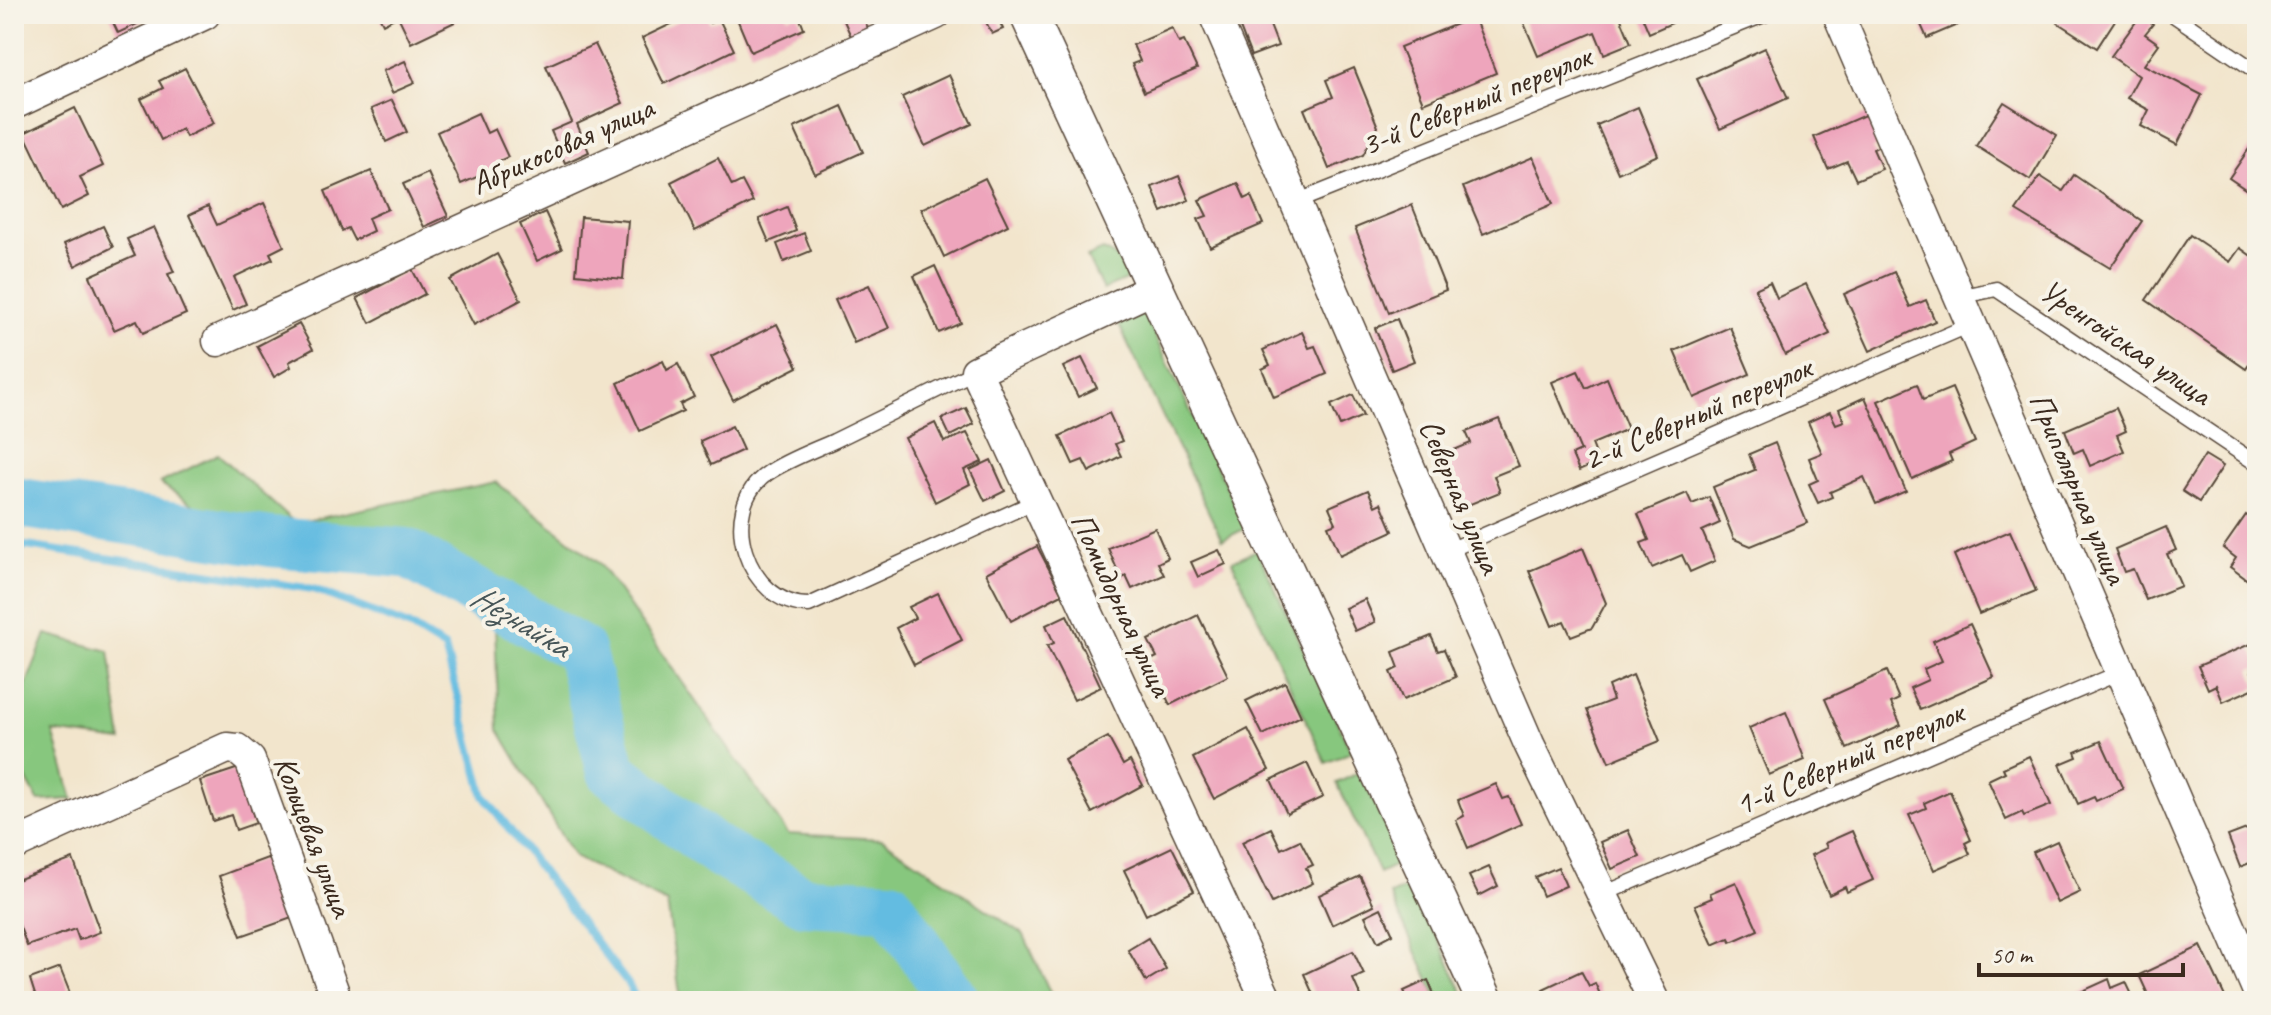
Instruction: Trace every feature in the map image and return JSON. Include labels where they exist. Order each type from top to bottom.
[{"type":"street","points":[[14,104],[205,14]]},
{"type":"street","name":"Абрикосовая улица","points":[[218,341],[936,14]]},
{"type":"street","points":[[1028,14],[1485,1001]]},
{"type":"street","name":"Северная улица","points":[[1214,14],[1529,744],[1654,1001]]},
{"type":"street","name":"Приполярная улица","points":[[1838,14],[2257,989]]},
{"type":"street","points":[[976,371],[1155,288]]},
{"type":"street","name":"Помидорная улица","points":[[976,371],[1267,1001]]},
{"type":"street","name":"Кольцевая улица","points":[[14,845],[227,748],[237,749],[250,760],[337,1001]]},
{"type":"lane","name":"3-й Северный переулок","points":[[1296,202],[1766,14]]},
{"type":"lane","points":[[2172,14],[2257,72]]},
{"type":"lane","name":"Уренгойская улица","points":[[1959,297],[1996,289],[2257,464]]},
{"type":"lane","name":"2-й Северный переулок","points":[[1445,552],[1970,325]]},
{"type":"lane","points":[[976,371],[767,474],[743,506],[740,531],[745,552],[772,591],[789,603],[809,605],[1034,502]]},
{"type":"lane","name":"1-й Северный переулок","points":[[1601,896],[2119,673]]},
{"type":"green space","points":[[1103,250],[1120,261],[1126,280],[1103,290],[1087,257]]},
{"type":"green space","points":[[1143,311],[1246,528],[1222,540],[1118,323]]},
{"type":"green space","points":[[218,454],[295,523],[496,482],[600,564],[788,834],[882,839],[1024,935],[1054,1001],[681,1001],[667,903],[574,857],[499,730],[493,574],[280,563],[160,483]]},
{"type":"green space","points":[[1257,550],[1351,752],[1326,763],[1232,561]]},
{"type":"green space","points":[[46,634],[109,651],[122,741],[53,732],[73,799],[38,801],[14,756],[14,695],[23,693]]},
{"type":"green space","points":[[1360,772],[1402,862],[1379,873],[1337,783]]},
{"type":"green space","points":[[1413,885],[1467,1001],[1439,1001],[1390,895]]},
{"type":"building","points":[[109,14],[148,14],[150,18],[118,33]]},
{"type":"building","points":[[378,14],[456,14],[459,20],[411,43],[398,16],[383,24]]},
{"type":"building","points":[[692,14],[706,14],[710,23],[719,19],[734,50],[664,84],[642,38]]},
{"type":"building","points":[[735,14],[786,14],[788,17],[798,14],[804,29],[751,52]]},
{"type":"building","points":[[841,14],[862,14],[870,33],[853,41]]},
{"type":"building","points":[[982,14],[996,14],[1003,29],[992,34]]},
{"type":"building","points":[[1520,14],[1619,14],[1631,43],[1604,54],[1595,32],[1538,56]]},
{"type":"building","points":[[1641,14],[1668,14],[1672,23],[1649,33]]},
{"type":"building","points":[[1916,14],[1974,14],[1976,17],[1927,38]]},
{"type":"building","points":[[2064,14],[2119,14],[2097,48],[2058,23]]},
{"type":"building","points":[[1266,15],[1278,46],[1251,56],[1239,25]]},
{"type":"building","points":[[2141,15],[2153,24],[2145,34],[2159,44],[2144,65],[2202,95],[2177,145],[2141,126],[2149,110],[2127,98],[2139,76],[2111,56]]},
{"type":"building","points":[[1474,17],[1496,73],[1423,103],[1400,47]]},
{"type":"building","points":[[1172,28],[1179,43],[1184,41],[1197,69],[1144,92],[1132,64],[1140,61],[1133,45]]},
{"type":"building","points":[[595,44],[623,103],[577,124],[589,152],[565,163],[551,131],[572,122],[546,66]]},
{"type":"building","points":[[1765,48],[1788,98],[1720,129],[1697,79]]},
{"type":"building","points":[[405,61],[415,83],[392,93],[383,71]]},
{"type":"building","points":[[185,68],[214,123],[186,137],[182,129],[161,140],[141,99],[163,88],[159,81]]},
{"type":"building","points":[[1354,68],[1378,127],[1363,155],[1329,169],[1304,109],[1333,97],[1326,80]]},
{"type":"building","points":[[949,75],[972,124],[925,146],[902,97]]},
{"type":"building","points":[[392,100],[407,132],[386,142],[371,109]]},
{"type":"building","points":[[2004,102],[2057,135],[2030,180],[1976,146]]},
{"type":"building","points":[[842,106],[863,152],[815,174],[794,128]]},
{"type":"building","points":[[1638,107],[1658,155],[1618,173],[1597,125]]},
{"type":"building","points":[[75,108],[103,166],[80,177],[89,196],[61,210],[24,133]]},
{"type":"building","points":[[478,113],[487,133],[495,129],[508,157],[497,162],[500,167],[461,184],[437,132]]},
{"type":"building","points":[[1867,114],[1880,146],[1873,149],[1882,169],[1856,180],[1847,161],[1828,169],[1814,137]]},
{"type":"building","points":[[2257,141],[2257,197],[2229,178]]},
{"type":"building","points":[[1533,157],[1553,204],[1483,234],[1463,187]]},
{"type":"building","points":[[718,158],[732,186],[742,181],[753,202],[695,231],[671,182]]},
{"type":"building","points":[[371,171],[388,209],[368,218],[373,231],[354,240],[348,228],[342,231],[325,191]]},
{"type":"building","points":[[428,173],[448,216],[424,227],[403,184]]},
{"type":"building","points":[[2074,175],[2142,221],[2110,268],[2016,211],[2040,176],[2063,191]]},
{"type":"building","points":[[1179,176],[1189,200],[1162,212],[1152,187]]},
{"type":"building","points":[[985,178],[1008,225],[944,257],[921,209]]},
{"type":"building","points":[[1238,183],[1245,199],[1251,196],[1263,224],[1210,247],[1198,219],[1207,216],[1199,200]]},
{"type":"building","points":[[264,203],[284,246],[270,253],[273,259],[234,277],[246,304],[233,310],[189,215],[208,206],[217,225]]},
{"type":"building","points":[[1412,205],[1446,290],[1389,313],[1355,228]]},
{"type":"building","points":[[787,207],[796,231],[769,242],[759,219]]},
{"type":"building","points":[[545,212],[562,249],[537,261],[520,224]]},
{"type":"building","points":[[581,217],[628,221],[623,279],[576,274]]},
{"type":"building","points":[[103,226],[113,247],[75,266],[64,244]]},
{"type":"building","points":[[154,227],[174,272],[168,274],[186,314],[143,333],[137,320],[114,330],[90,276],[135,256],[127,239]]},
{"type":"building","points":[[804,233],[811,251],[784,262],[777,244]]},
{"type":"building","points":[[2190,235],[2230,262],[2240,248],[2257,260],[2257,309],[2250,320],[2257,325],[2257,352],[2246,369],[2146,300]]},
{"type":"building","points":[[497,254],[521,300],[474,325],[450,280]]},
{"type":"building","points":[[935,266],[961,323],[939,333],[914,276]]},
{"type":"building","points":[[412,269],[425,294],[370,323],[357,298]]},
{"type":"building","points":[[1894,272],[1910,307],[1926,300],[1935,321],[1870,351],[1844,294]]},
{"type":"building","points":[[1770,282],[1777,298],[1806,284],[1830,334],[1785,355],[1755,289]]},
{"type":"building","points":[[869,285],[889,328],[854,343],[835,300]]},
{"type":"building","points":[[1397,319],[1414,361],[1392,370],[1375,328]]},
{"type":"building","points":[[299,324],[313,349],[289,362],[291,367],[274,377],[257,346]]},
{"type":"building","points":[[777,324],[798,367],[733,400],[711,357]]},
{"type":"building","points":[[1730,327],[1750,374],[1694,398],[1674,351]]},
{"type":"building","points":[[1302,332],[1309,348],[1315,346],[1327,374],[1274,397],[1262,369],[1270,365],[1263,350]]},
{"type":"building","points":[[1082,358],[1097,388],[1078,397],[1063,367]]},
{"type":"building","points":[[663,361],[667,370],[678,364],[694,397],[680,404],[683,411],[640,431],[618,383]]},
{"type":"building","points":[[1578,371],[1586,388],[1607,378],[1628,429],[1592,444],[1599,462],[1579,471],[1572,455],[1581,451],[1552,382]]},
{"type":"building","points":[[1917,384],[1923,400],[1952,388],[1975,442],[1949,454],[1952,461],[1912,479],[1878,401]]},
{"type":"building","points":[[1353,395],[1363,416],[1340,426],[1331,405]]},
{"type":"building","points":[[1865,397],[1906,491],[1876,504],[1864,477],[1830,492],[1832,497],[1818,503],[1809,484],[1818,480],[1809,458],[1822,453],[1808,422],[1830,412],[1836,424],[1844,421],[1839,409]]},
{"type":"building","points":[[966,408],[974,424],[950,436],[942,419]]},
{"type":"building","points":[[2116,408],[2126,431],[2117,435],[2124,451],[2090,466],[2083,449],[2074,453],[2065,430]]},
{"type":"building","points":[[1109,413],[1122,441],[1115,444],[1121,456],[1089,472],[1083,460],[1073,464],[1060,436]]},
{"type":"building","points":[[1499,419],[1519,466],[1494,476],[1500,492],[1463,507],[1442,455],[1471,443],[1466,432]]},
{"type":"building","points":[[935,423],[944,442],[967,433],[982,462],[964,470],[970,484],[935,502],[905,438]]},
{"type":"building","points":[[732,426],[743,450],[711,465],[700,441]]},
{"type":"building","points":[[1775,443],[1807,523],[1751,546],[1734,539],[1713,487],[1755,470],[1749,454]]},
{"type":"building","points":[[2205,455],[2223,466],[2199,502],[2182,491]]},
{"type":"building","points":[[991,460],[1005,491],[985,501],[970,470]]},
{"type":"building","points":[[1368,490],[1375,506],[1381,503],[1393,531],[1340,555],[1328,526],[1336,523],[1329,507]]},
{"type":"building","points":[[1687,493],[1692,504],[1709,497],[1720,523],[1702,531],[1715,561],[1690,572],[1682,555],[1652,568],[1641,543],[1649,540],[1638,514]]},
{"type":"building","points":[[2246,515],[2257,523],[2257,578],[2253,584],[2230,567],[2236,558],[2223,548]]},
{"type":"building","points":[[2166,527],[2176,550],[2167,554],[2181,586],[2146,600],[2133,569],[2124,572],[2115,549]]},
{"type":"building","points":[[1155,528],[1168,558],[1158,563],[1164,575],[1132,589],[1126,576],[1121,579],[1108,548]]},
{"type":"building","points":[[2010,531],[2036,591],[1979,614],[1954,555]]},
{"type":"building","points":[[1037,546],[1062,594],[1011,621],[986,573]]},
{"type":"building","points":[[1583,548],[1606,603],[1592,628],[1571,636],[1564,621],[1552,626],[1529,571]]},
{"type":"building","points":[[1219,550],[1226,564],[1198,577],[1191,562]]},
{"type":"building","points":[[938,593],[962,640],[914,665],[896,628],[915,618],[909,607]]},
{"type":"building","points":[[1365,599],[1375,622],[1355,631],[1345,608]]},
{"type":"building","points":[[1067,615],[1101,687],[1074,700],[1047,646],[1054,643],[1046,625]]},
{"type":"building","points":[[1198,615],[1228,676],[1170,705],[1149,661],[1157,657],[1148,640]]},
{"type":"building","points":[[1970,624],[1994,677],[1920,710],[1910,688],[1928,680],[1924,669],[1942,661],[1933,641]]},
{"type":"building","points":[[1431,636],[1438,651],[1444,649],[1456,677],[1403,700],[1391,672],[1399,668],[1393,652]]},
{"type":"building","points":[[2250,644],[2257,661],[2257,668],[2251,670],[2257,687],[2223,702],[2216,685],[2208,689],[2198,666]]},
{"type":"building","points":[[1887,671],[1899,699],[1891,703],[1901,725],[1847,749],[1825,699]]},
{"type":"building","points":[[1633,675],[1660,741],[1609,762],[1587,710],[1613,700],[1608,686]]},
{"type":"building","points":[[1285,682],[1301,716],[1263,735],[1246,701]]},
{"type":"building","points":[[1786,712],[1805,760],[1769,775],[1749,728]]},
{"type":"building","points":[[1248,729],[1269,770],[1214,799],[1193,758]]},
{"type":"building","points":[[1108,737],[1123,765],[1130,761],[1143,785],[1092,813],[1064,760]]},
{"type":"building","points":[[2101,741],[2123,789],[2096,801],[2094,797],[2078,804],[2060,764],[2077,757],[2075,752]]},
{"type":"building","points":[[2029,756],[2051,805],[2024,816],[2022,812],[2006,820],[1988,780],[2005,772],[2003,768]]},
{"type":"building","points":[[1307,763],[1323,797],[1287,814],[1271,780]]},
{"type":"building","points":[[245,766],[259,807],[251,809],[256,823],[236,830],[231,815],[213,821],[200,781]]},
{"type":"building","points":[[1496,784],[1503,799],[1509,797],[1521,824],[1468,848],[1456,820],[1464,816],[1458,800]]},
{"type":"building","points":[[1950,791],[1971,840],[1965,843],[1970,854],[1934,870],[1909,815],[1926,808],[1924,803]]},
{"type":"building","points":[[2257,825],[2257,860],[2240,867],[2228,836]]},
{"type":"building","points":[[1271,828],[1281,849],[1300,840],[1313,865],[1306,868],[1313,883],[1272,903],[1242,842]]},
{"type":"building","points":[[1628,830],[1640,857],[1612,869],[1600,842]]},
{"type":"building","points":[[1852,831],[1873,880],[1847,892],[1845,887],[1829,895],[1811,855],[1827,848],[1825,843]]},
{"type":"building","points":[[2057,841],[2080,892],[2057,903],[2033,852]]},
{"type":"building","points":[[1172,847],[1194,891],[1146,915],[1124,870]]},
{"type":"building","points":[[270,857],[292,918],[241,936],[219,876]]},
{"type":"building","points":[[73,859],[100,932],[79,940],[75,929],[27,946],[14,911],[14,881]]},
{"type":"building","points":[[1489,867],[1498,886],[1479,896],[1469,876]]},
{"type":"building","points":[[1558,867],[1566,886],[1543,896],[1535,877]]},
{"type":"building","points":[[1360,876],[1374,905],[1332,925],[1319,895]]},
{"type":"building","points":[[1736,882],[1758,930],[1731,942],[1729,938],[1713,945],[1695,905],[1712,898],[1710,893]]},
{"type":"building","points":[[1381,908],[1393,934],[1378,942],[1365,916]]},
{"type":"building","points":[[1148,938],[1166,969],[1146,981],[1128,950]]},
{"type":"building","points":[[2201,946],[2227,1001],[2151,1001],[2139,975]]},
{"type":"building","points":[[1353,951],[1364,974],[1353,979],[1362,999],[1316,1001],[1304,974]]},
{"type":"building","points":[[60,968],[70,993],[37,1001],[30,979]]},
{"type":"building","points":[[1581,971],[1589,986],[1595,983],[1603,1001],[1549,1001],[1543,989]]},
{"type":"building","points":[[2109,979],[2112,988],[2126,982],[2135,1001],[2079,1001],[2076,994]]},
{"type":"building","points":[[1428,980],[1437,1001],[1409,1001],[1404,991]]},
{"type":"waterway","name":"Незнайка","points":[[14,502],[271,542],[406,553],[580,650],[612,772],[716,850],[804,901],[890,905],[955,1001]]},
{"type":"waterway","name":"Незнайка","points":[[14,551],[26,546],[313,589],[411,627],[445,648],[484,796],[628,984],[637,1001]]}]
